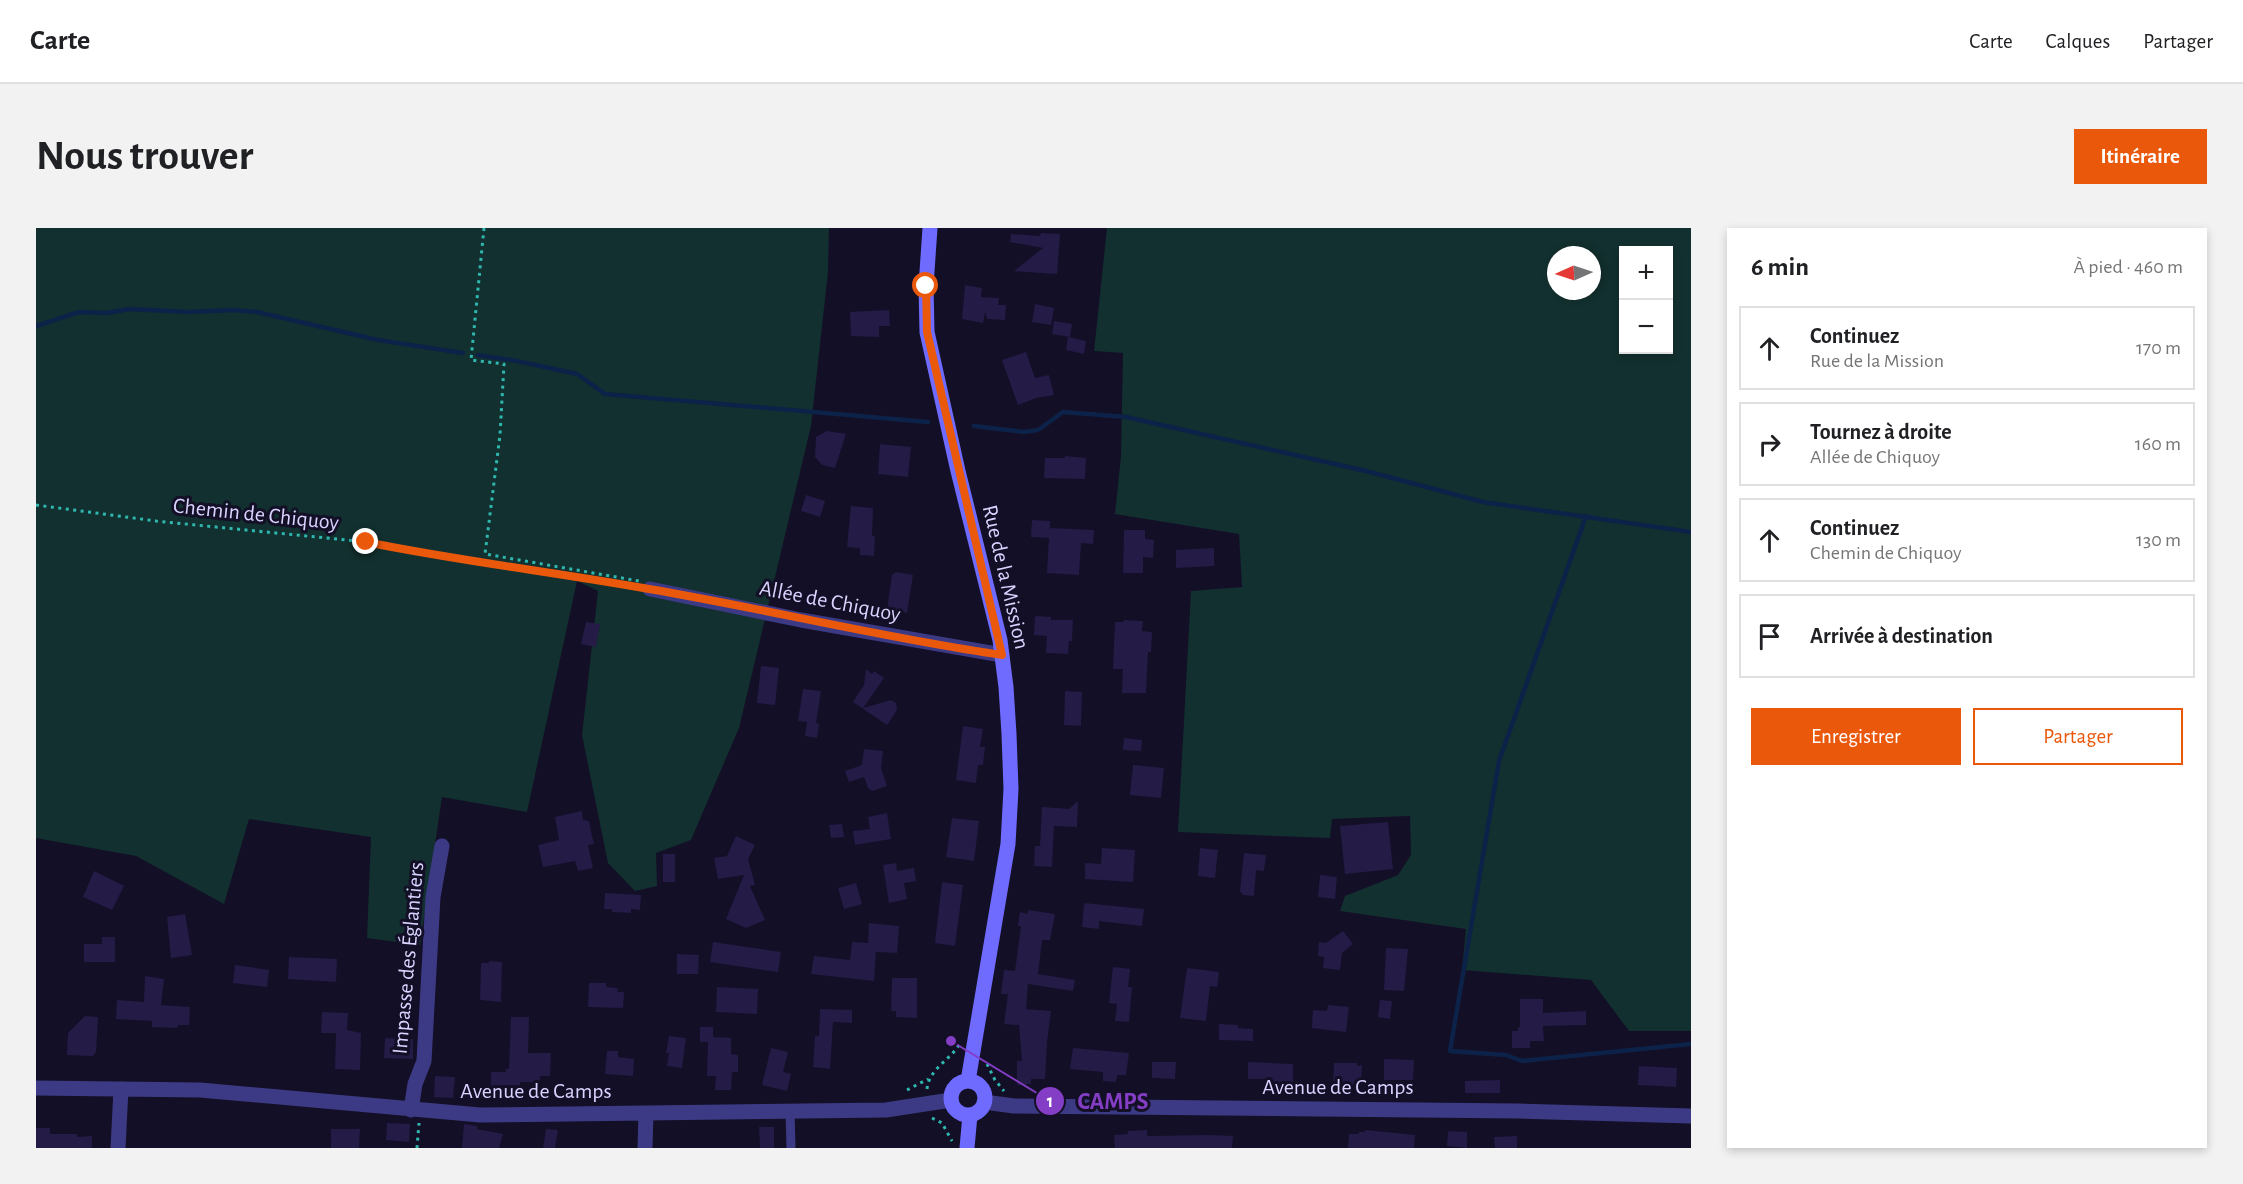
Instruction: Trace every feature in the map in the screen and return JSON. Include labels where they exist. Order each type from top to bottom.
[{"type":"main road","name":"Rue de la Mission","points":[[930,228],[926,286],[927,332],[1002,655],[1006,687],[1011,789],[1008,844],[968,1081]]},
{"type":"main road","points":[[968,1081],[981,1088],[985,1097],[979,1111],[965,1115],[955,1110],[951,1100],[953,1089],[968,1081]]},
{"type":"main road","points":[[967,1148],[970,1115]]},
{"type":"street","name":"Allée de Chiquoy","points":[[648,586],[801,620],[1002,655]]},
{"type":"street","name":"Impasse des Églantiers","points":[[415,1110],[415,1084],[424,1061],[432,908],[442,846]]},
{"type":"street","name":"Avenue de Camps","points":[[36,1088],[200,1090],[480,1115],[886,1110],[951,1100]]},
{"type":"street","points":[[118,1148],[121,1089]]},
{"type":"street","name":"Avenue de Camps","points":[[984,1102],[1014,1106],[1518,1111],[1691,1116]]},
{"type":"street","points":[[645,1148],[646,1113]]},
{"type":"lane","points":[[790,1111],[791,1148]]},
{"type":"path","points":[[484,228],[471,360],[504,364],[500,435],[485,554],[648,586]]},
{"type":"path","name":"Chemin de Chiquoy","points":[[36,505],[366,542],[474,562],[648,586]]},
{"type":"path","points":[[953,1148],[953,1142],[942,1123],[930,1117],[927,1086],[930,1075],[958,1046],[961,1035]]},
{"type":"path","points":[[904,1092],[929,1078]]},
{"type":"path","points":[[415,1110],[417,1148]]},
{"type":"green space","points":[[36,228],[829,228],[828,272],[811,426],[739,728],[691,840],[656,853],[657,886],[635,891],[608,863],[582,735],[598,591],[577,581],[527,812],[442,797],[420,945],[367,938],[371,837],[249,819],[224,904],[136,856],[36,838]]},
{"type":"green space","points":[[1107,228],[1691,228],[1691,1031],[1629,1031],[1591,980],[1462,970],[1466,929],[1340,911],[1345,896],[1398,875],[1411,855],[1410,816],[1332,819],[1330,838],[1178,832],[1191,591],[1242,587],[1239,534],[1115,514],[1121,456],[1123,353],[1094,351]]},
{"type":"building","points":[[1041,233],[1060,234],[1057,274],[1014,271],[1043,248],[1010,242],[1011,234],[1040,236]]},
{"type":"building","points":[[965,285],[982,288],[981,297],[999,298],[998,305],[1006,305],[1005,320],[987,319],[985,312],[983,323],[962,319]]},
{"type":"building","points":[[1035,304],[1054,308],[1051,325],[1032,322]]},
{"type":"building","points":[[889,310],[890,326],[879,326],[879,337],[851,336],[850,312]]},
{"type":"building","points":[[1054,321],[1072,324],[1070,337],[1052,334]]},
{"type":"building","points":[[1068,337],[1086,341],[1084,354],[1066,350]]},
{"type":"building","points":[[1026,352],[1035,378],[1049,375],[1054,395],[1036,398],[1018,405],[1002,360]]},
{"type":"building","points":[[827,431],[846,434],[835,468],[822,465],[815,457],[816,437]]},
{"type":"building","points":[[880,444],[911,447],[908,477],[878,474]]},
{"type":"building","points":[[1065,456],[1086,458],[1085,479],[1044,478],[1045,458],[1065,458]]},
{"type":"building","points":[[806,495],[825,501],[820,517],[801,511]]},
{"type":"building","points":[[851,506],[873,508],[874,556],[860,555],[860,548],[847,547]]},
{"type":"building","points":[[1032,520],[1050,521],[1050,528],[1094,530],[1093,544],[1081,543],[1079,575],[1047,573],[1049,538],[1031,537]]},
{"type":"building","points":[[1124,530],[1145,530],[1145,539],[1154,540],[1153,558],[1143,557],[1143,573],[1123,573]]},
{"type":"building","points":[[1214,548],[1214,566],[1176,568],[1176,550]]},
{"type":"building","points":[[896,572],[913,575],[907,613],[887,609],[892,575]]},
{"type":"building","points":[[1035,616],[1051,617],[1051,620],[1073,620],[1072,641],[1069,641],[1068,654],[1046,653],[1047,636],[1034,635]]},
{"type":"building","points":[[1143,621],[1142,631],[1152,632],[1151,652],[1148,652],[1146,693],[1122,693],[1123,669],[1113,669],[1115,622]]},
{"type":"building","points":[[586,622],[600,624],[596,647],[581,644]]},
{"type":"building","points":[[761,666],[779,668],[775,705],[757,703]]},
{"type":"building","points":[[866,669],[884,678],[863,708],[891,700],[896,703],[897,710],[887,725],[853,702],[864,685]]},
{"type":"building","points":[[803,689],[821,691],[816,723],[819,724],[817,738],[805,736],[807,722],[798,721]]},
{"type":"building","points":[[1065,691],[1082,692],[1081,726],[1064,725]]},
{"type":"building","points":[[963,726],[983,729],[980,747],[985,747],[983,765],[978,765],[976,783],[956,780]]},
{"type":"building","points":[[1124,738],[1142,740],[1141,751],[1123,750]]},
{"type":"building","points":[[864,749],[883,751],[881,768],[887,786],[872,791],[868,788],[864,777],[849,782],[845,771],[862,765]]},
{"type":"building","points":[[1133,765],[1164,768],[1161,798],[1130,795]]},
{"type":"building","points":[[1078,801],[1077,827],[1054,826],[1052,867],[1034,866],[1035,846],[1040,846],[1042,807],[1069,809]]},
{"type":"building","points":[[582,811],[583,820],[589,821],[594,844],[588,845],[593,868],[578,871],[575,861],[543,867],[538,845],[559,840],[555,817]]},
{"type":"building","points":[[887,813],[891,839],[855,845],[853,831],[870,829],[868,817]]},
{"type":"building","points":[[952,818],[979,821],[974,861],[946,857]]},
{"type":"building","points":[[1388,822],[1393,869],[1345,874],[1340,826]]},
{"type":"building","points":[[842,824],[844,837],[831,838],[829,825]]},
{"type":"building","points":[[736,836],[755,845],[748,859],[755,885],[750,886],[765,920],[746,928],[726,919],[744,875],[718,879],[714,858],[727,856]]},
{"type":"building","points":[[1102,848],[1135,850],[1133,882],[1085,879],[1085,863],[1101,864]]},
{"type":"building","points":[[1200,848],[1218,850],[1215,878],[1198,876]]},
{"type":"building","points":[[1244,853],[1266,855],[1264,871],[1256,870],[1254,896],[1243,895],[1240,891]]},
{"type":"building","points":[[663,854],[675,854],[675,882],[663,882]]},
{"type":"building","points":[[896,863],[897,871],[914,868],[916,881],[904,883],[907,899],[889,903],[883,865]]},
{"type":"building","points":[[94,871],[124,886],[112,910],[83,897]]},
{"type":"building","points":[[1320,875],[1337,877],[1335,899],[1318,897]]},
{"type":"building","points":[[942,882],[963,885],[955,946],[935,943]]},
{"type":"building","points":[[856,883],[862,904],[844,909],[838,888]]},
{"type":"building","points":[[605,893],[641,895],[640,910],[631,909],[631,913],[604,909]]},
{"type":"building","points":[[1084,903],[1144,909],[1142,926],[1099,921],[1099,929],[1082,927]]},
{"type":"building","points":[[1028,910],[1055,914],[1050,940],[1042,940],[1038,974],[1075,980],[1073,991],[1028,984],[1026,1009],[1051,1011],[1045,1079],[1031,1079],[1031,1084],[1017,1085],[1017,1061],[1022,1061],[1019,1025],[1004,1024],[1008,994],[1001,994],[1004,970],[1015,971],[1021,926],[1018,926],[1020,912],[1027,914]]},
{"type":"building","points":[[185,914],[192,955],[171,958],[167,917]]},
{"type":"building","points":[[869,923],[899,926],[897,953],[876,952],[874,981],[811,974],[814,956],[850,960],[852,942],[868,943]]},
{"type":"building","points":[[1343,931],[1353,944],[1342,953],[1340,970],[1323,968],[1324,957],[1318,956],[1319,942],[1326,943]]},
{"type":"building","points":[[102,937],[115,937],[115,962],[84,962],[84,944],[102,944]]},
{"type":"building","points":[[713,942],[781,952],[778,972],[710,962]]},
{"type":"building","points":[[1386,948],[1408,949],[1404,991],[1384,990]]},
{"type":"building","points":[[677,954],[699,955],[698,974],[677,974]]},
{"type":"building","points":[[289,957],[337,959],[336,982],[288,979]]},
{"type":"building","points":[[489,961],[502,962],[501,1002],[480,1000],[481,963],[489,963]]},
{"type":"building","points":[[235,965],[269,970],[267,987],[233,983]]},
{"type":"building","points":[[1113,967],[1130,969],[1128,987],[1132,987],[1129,1022],[1115,1021],[1117,1004],[1109,1003]]},
{"type":"building","points":[[1187,968],[1219,972],[1217,987],[1210,986],[1206,1021],[1180,1018]]},
{"type":"building","points":[[145,976],[164,979],[161,1005],[190,1007],[189,1025],[178,1025],[177,1028],[152,1027],[152,1021],[116,1019],[117,1000],[144,1002]]},
{"type":"building","points":[[892,978],[917,978],[917,1018],[896,1017],[896,1011],[891,1011]]},
{"type":"building","points":[[589,983],[606,983],[606,987],[618,988],[617,992],[624,992],[623,1008],[588,1007]]},
{"type":"building","points":[[717,987],[758,989],[757,1014],[716,1012]]},
{"type":"building","points":[[1520,999],[1543,999],[1543,1013],[1586,1011],[1586,1025],[1543,1026],[1544,1041],[1530,1041],[1530,1048],[1512,1048],[1512,1031],[1518,1031],[1520,1027]]},
{"type":"building","points":[[1380,1000],[1392,1001],[1390,1019],[1378,1017]]},
{"type":"building","points":[[1328,1005],[1349,1007],[1346,1032],[1312,1028],[1313,1010],[1327,1011]]},
{"type":"building","points":[[820,1009],[852,1010],[852,1023],[833,1022],[830,1069],[813,1067],[815,1036],[819,1036]]},
{"type":"building","points":[[322,1012],[348,1013],[347,1030],[361,1033],[360,1070],[335,1069],[336,1033],[321,1033]]},
{"type":"building","points":[[85,1016],[98,1017],[96,1052],[93,1056],[67,1055],[68,1033]]},
{"type":"building","points":[[511,1017],[529,1017],[528,1053],[551,1053],[550,1076],[540,1076],[540,1082],[491,1086],[491,1072],[506,1072],[506,1069],[509,1069]]},
{"type":"building","points":[[1219,1024],[1253,1029],[1253,1041],[1219,1040]]},
{"type":"building","points":[[700,1027],[713,1027],[713,1037],[731,1038],[731,1054],[738,1055],[738,1072],[732,1072],[731,1090],[715,1090],[716,1076],[707,1076],[708,1042],[700,1042]]},
{"type":"building","points":[[669,1036],[686,1038],[682,1068],[667,1066],[669,1053],[666,1053]]},
{"type":"building","points":[[385,1038],[413,1039],[413,1059],[384,1058]]},
{"type":"building","points":[[771,1048],[788,1052],[783,1072],[791,1074],[787,1091],[762,1085]]},
{"type":"building","points":[[1073,1048],[1129,1053],[1126,1075],[1117,1075],[1116,1082],[1103,1081],[1103,1072],[1070,1069]]},
{"type":"building","points":[[607,1051],[618,1051],[618,1057],[634,1059],[633,1076],[605,1074]]},
{"type":"building","points":[[1384,1059],[1414,1060],[1413,1080],[1384,1080]]},
{"type":"building","points":[[1152,1062],[1176,1062],[1175,1079],[1152,1078]]},
{"type":"building","points":[[1248,1062],[1293,1064],[1293,1087],[1266,1086],[1266,1079],[1248,1079]]},
{"type":"building","points":[[1334,1063],[1362,1065],[1361,1083],[1333,1085]]},
{"type":"building","points":[[1639,1066],[1677,1068],[1676,1087],[1638,1085]]},
{"type":"building","points":[[435,1076],[455,1077],[453,1098],[434,1097]]},
{"type":"building","points":[[1500,1080],[1500,1093],[1465,1093],[1465,1081]]},
{"type":"building","points":[[387,1123],[410,1124],[409,1142],[386,1140]]},
{"type":"building","points":[[464,1124],[503,1134],[499,1148],[462,1148]]},
{"type":"building","points":[[759,1127],[774,1127],[774,1148],[760,1148]]},
{"type":"building","points":[[36,1128],[50,1128],[50,1134],[92,1136],[92,1148],[36,1148]]},
{"type":"building","points":[[331,1129],[360,1129],[359,1148],[331,1148]]},
{"type":"building","points":[[546,1129],[558,1130],[555,1148],[543,1148]]},
{"type":"building","points":[[1147,1130],[1147,1136],[1233,1136],[1232,1148],[1115,1148],[1114,1135],[1128,1134],[1128,1131]]},
{"type":"building","points":[[1365,1130],[1415,1135],[1414,1148],[1348,1148],[1349,1134],[1359,1134]]},
{"type":"building","points":[[1448,1131],[1467,1132],[1467,1148],[1447,1146]]},
{"type":"building","points":[[1517,1136],[1517,1148],[1495,1148],[1494,1137]]},
{"type":"waterway","points":[[36,326],[79,312],[107,313],[129,309],[188,312],[233,310],[257,312],[378,340],[463,353]]},
{"type":"waterway","points":[[478,355],[577,374],[605,394],[928,422]]},
{"type":"waterway","points":[[974,426],[1024,432],[1038,430],[1063,412],[1126,417],[1366,471],[1483,502],[1691,532]]},
{"type":"waterway","points":[[1586,516],[1499,761],[1450,1051],[1506,1055],[1522,1061],[1691,1044]]},
{"type":"place","name":"CAMPS","points":[[951,1041]]},
{"type":"route","points":[[366,542],[474,562],[650,589],[801,620],[1002,655],[936,377],[927,332],[926,286]]}]
